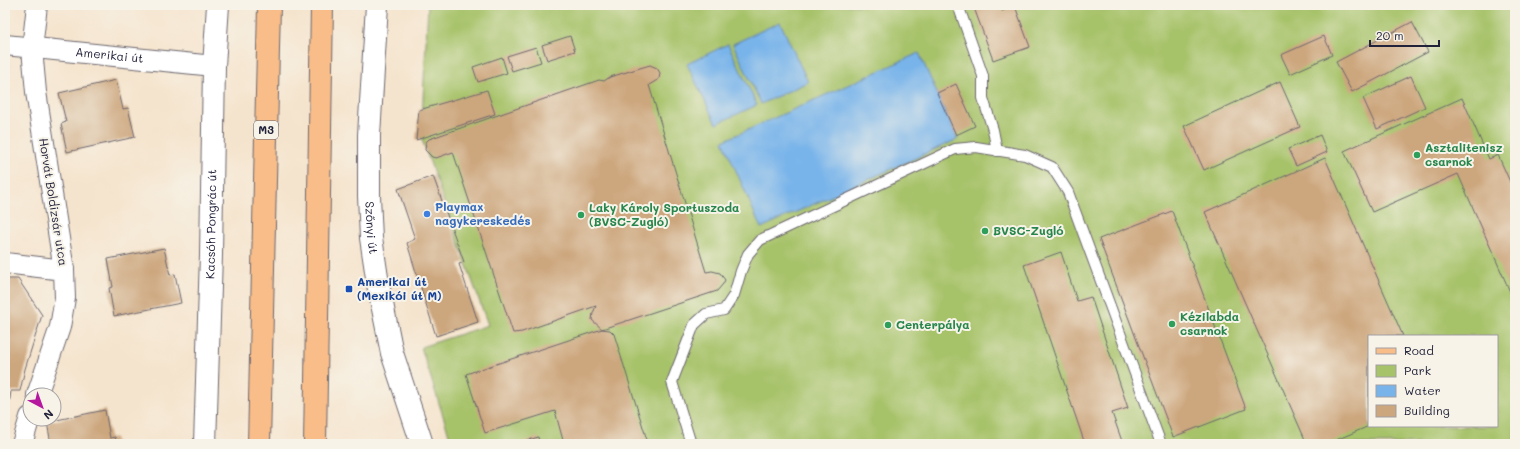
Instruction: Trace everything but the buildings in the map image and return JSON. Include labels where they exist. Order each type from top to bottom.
[{"type":"main road","name":"M3","points":[[259,444],[269,5]]},
{"type":"main road","points":[[315,444],[322,5]]},
{"type":"street","name":"Horvát Boldizsár utca","points":[[37,5],[32,49],[36,92],[64,270],[65,298],[60,327],[40,387]]},
{"type":"street","name":"Kacsóh Pongrác út","points":[[206,444],[214,66],[218,5]]},
{"type":"street","name":"Szőnyi út","points":[[377,5],[369,135],[371,238],[378,284],[392,353],[422,444]]},
{"type":"street","name":"Amerikai út","points":[[5,45],[32,49],[214,66]]},
{"type":"street","points":[[5,264],[64,270]]},
{"type":"street","points":[[22,444],[27,427]]},
{"type":"lane","points":[[958,5],[983,76],[983,98],[993,130],[997,151]]},
{"type":"lane","points":[[691,444],[672,382],[694,325],[706,314],[724,310],[734,295],[748,254],[760,240],[955,149],[976,147],[1025,156],[1052,167],[1068,192],[1161,444]]},
{"type":"green space","name":"BVSC-Zugló","points":[[428,5],[1515,5],[1515,444],[452,444],[421,347],[488,325],[421,137]]},
{"type":"water","points":[[780,22],[808,82],[761,104],[733,44]]},
{"type":"water","points":[[728,44],[757,105],[716,124],[687,64]]},
{"type":"water","points":[[919,53],[958,139],[761,228],[723,141]]},
{"type":"place","name":"Asztalitenisz csarnok","points":[[1417,155]]},
{"type":"place","name":"Playmax nagykereskedés","points":[[427,214]]},
{"type":"place","name":"Laky Károly Sportuszoda (BVSC-Zugló)","points":[[581,215]]},
{"type":"place","name":"BVSC-Zugló","points":[[985,231]]},
{"type":"place","name":"Amerikai út (Mexikói út M)","points":[[349,289]]},
{"type":"place","name":"Kézilabda csarnok","points":[[1172,324]]},
{"type":"place","name":"Centerpálya","points":[[888,325]]}]
